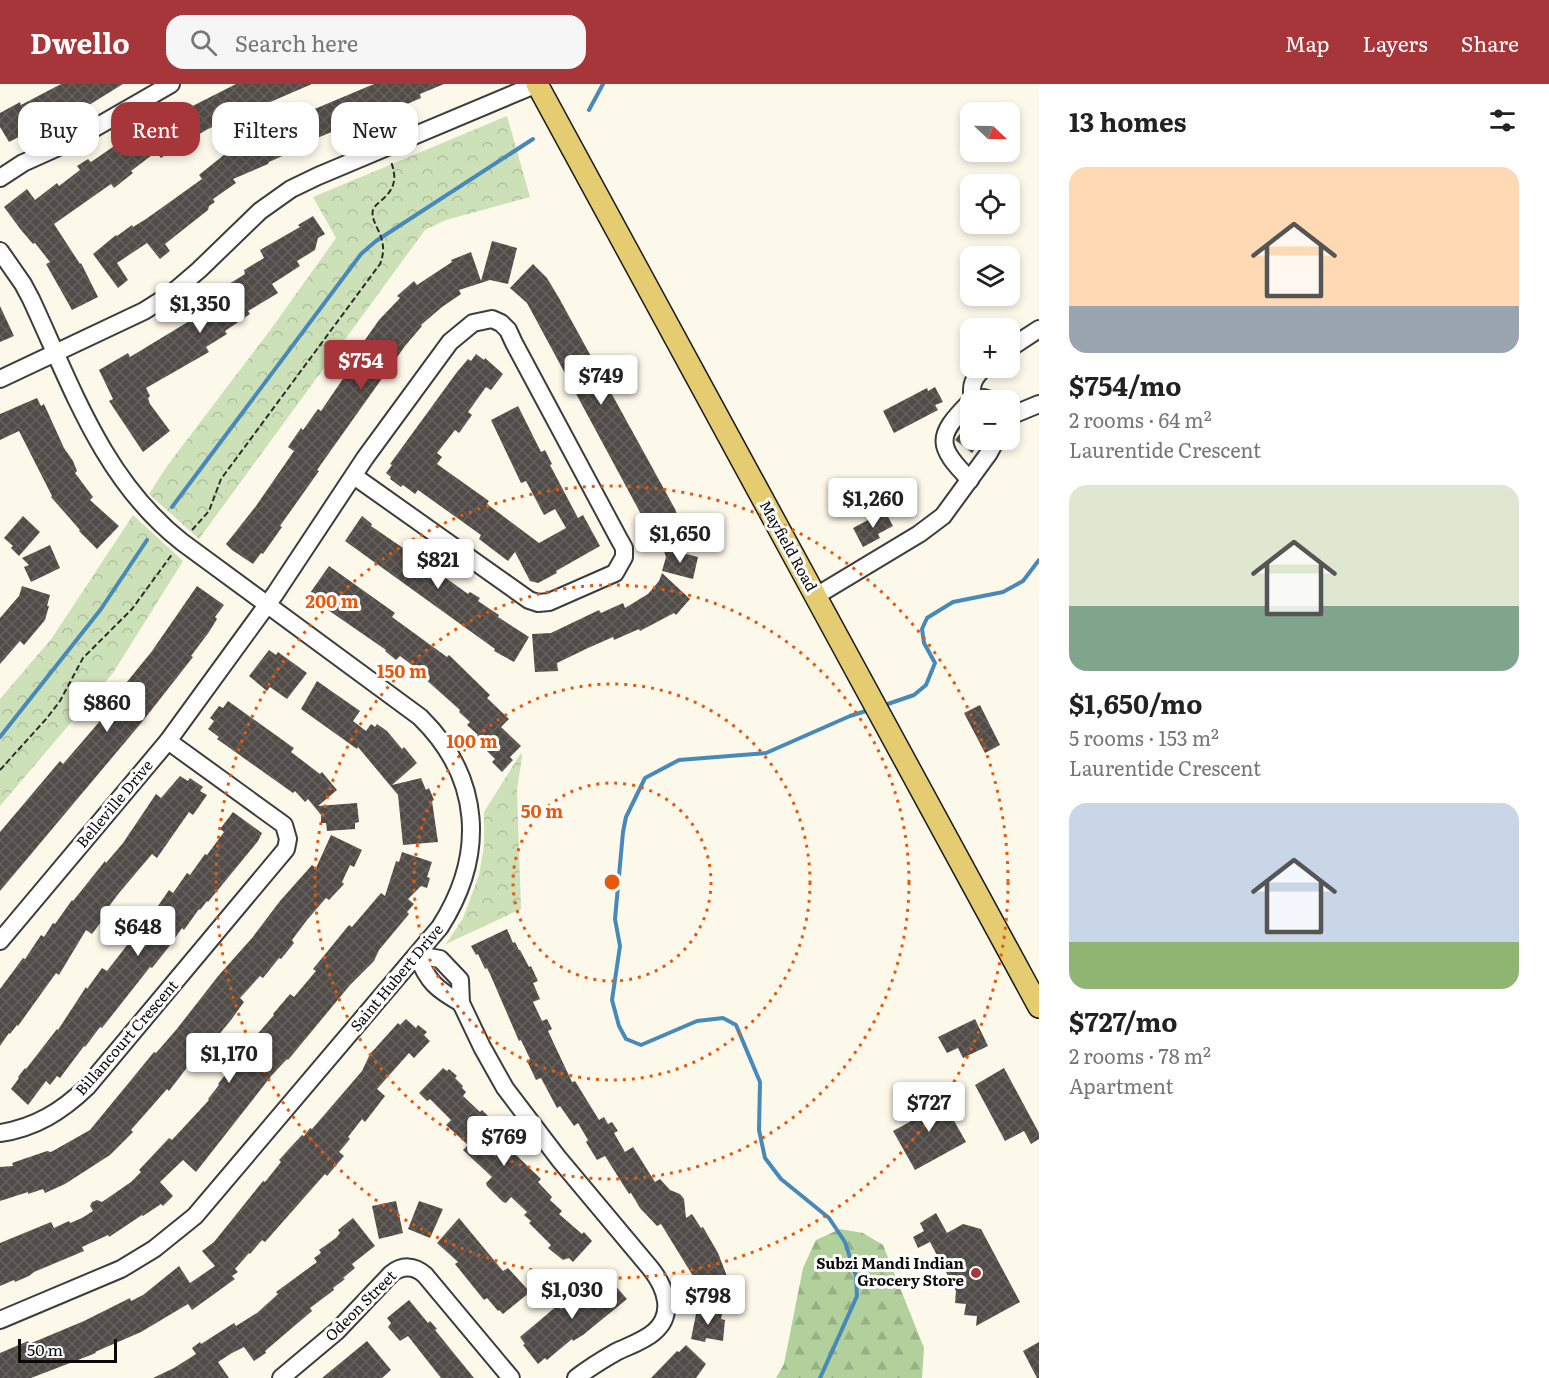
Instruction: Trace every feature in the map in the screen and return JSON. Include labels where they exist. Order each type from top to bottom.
[{"type":"main road","name":"Mayfield Road","points":[[537,84],[1039,1007]]},
{"type":"street","points":[[0,178],[23,163],[72,141],[171,84]]},
{"type":"street","points":[[0,379],[144,311],[171,294],[260,211],[291,189],[328,171],[537,84]]},
{"type":"street","name":"Saint Hubert Drive","points":[[0,251],[23,284],[108,460],[145,509],[172,534],[420,717],[443,743],[463,783],[472,824],[466,874],[441,927],[210,1200],[174,1234],[121,1269],[0,1320]]},
{"type":"street","name":"Belleville Drive","points":[[0,941],[168,741],[267,605],[354,476],[450,342],[473,323],[492,319],[501,322],[508,330],[624,548],[624,557],[615,573],[549,602],[538,603],[529,600],[354,476]]},
{"type":"street","points":[[1020,341],[1039,329]]},
{"type":"street","points":[[1020,412],[1039,404]]},
{"type":"street","points":[[960,413],[946,431],[944,441],[946,452],[970,480]]},
{"type":"street","points":[[816,596],[910,539],[943,516],[990,450]]},
{"type":"street","name":"Billancourt Crescent","points":[[0,1133],[38,1123],[65,1106],[87,1087],[286,849],[288,839],[284,825],[168,741]]},
{"type":"street","points":[[417,955],[426,977],[440,991],[461,1003],[505,1088],[664,1288],[667,1307],[655,1332],[576,1378]]},
{"type":"street","name":"Odeon Street","points":[[281,1378],[337,1331],[391,1274],[398,1268],[408,1267],[425,1275],[511,1378]]},
{"type":"path","points":[[189,533],[208,511],[222,479],[380,264],[384,248],[373,218],[373,209],[392,189],[396,173],[392,162]]},
{"type":"path","points":[[0,770],[60,701],[83,658],[132,609],[174,552]]},
{"type":"green space","points":[[507,116],[530,197],[446,220],[425,230],[199,539],[149,494],[167,466],[271,329],[336,238],[313,197],[411,156],[418,156],[418,153]]},
{"type":"green space","points":[[133,515],[183,561],[113,673],[0,806],[0,699],[52,638]]},
{"type":"green space","points":[[521,753],[517,790],[521,909],[446,944],[463,918],[479,875],[484,846],[484,812]]},
{"type":"green space","points":[[840,1229],[863,1233],[883,1245],[924,1348],[922,1378],[776,1378],[784,1364],[803,1268],[816,1240]]},
{"type":"building","points":[[61,84],[123,84],[94,102],[27,102]]},
{"type":"building","points":[[236,84],[312,84],[270,102],[212,102],[212,127],[200,134],[200,102]]},
{"type":"building","points":[[374,84],[444,84],[420,94],[421,98],[412,102],[331,102]]},
{"type":"building","points":[[331,102],[331,132],[319,137],[319,107]]},
{"type":"building","points":[[18,103],[18,137],[9,142],[0,127],[0,113]]},
{"type":"building","points":[[111,148],[111,156],[151,156],[114,188],[111,184],[54,224],[81,263],[98,297],[72,310],[46,264],[50,262],[4,207],[27,189],[35,200],[57,183],[59,186],[80,170],[77,166],[88,159],[91,162]]},
{"type":"building","points":[[223,156],[282,156],[233,179],[236,183],[213,199],[215,202],[209,206],[208,210],[165,244],[170,251],[160,259],[147,243],[117,263],[128,280],[118,288],[93,254],[116,235],[146,219],[202,179],[199,175]]},
{"type":"building","points":[[313,216],[325,234],[318,238],[315,250],[297,261],[300,266],[272,284],[278,293],[248,311],[250,314],[225,331],[227,334],[206,347],[209,352],[146,388],[150,396],[148,398],[150,404],[170,431],[143,452],[109,401],[113,399],[99,370],[128,353],[130,357],[196,317],[194,314],[220,298],[216,292],[245,274],[244,270],[264,258],[260,250],[300,227],[298,225]]},
{"type":"building","points":[[492,241],[517,248],[508,284],[490,280],[459,290],[461,294],[421,325],[317,470],[319,471],[263,554],[261,553],[253,564],[232,550],[226,544],[294,451],[288,447],[318,409],[321,411],[351,367],[348,364],[379,320],[400,298],[397,296],[414,281],[417,285],[452,262],[451,260],[471,252],[481,281]]},
{"type":"building","points":[[533,264],[547,278],[559,298],[675,509],[687,538],[662,547],[659,537],[654,539],[645,514],[642,516],[527,303],[510,288]]},
{"type":"building","points":[[0,306],[14,336],[0,342]]},
{"type":"building","points":[[476,354],[484,360],[485,358],[503,374],[491,390],[486,387],[468,412],[472,415],[459,433],[455,430],[437,453],[442,457],[437,464],[489,501],[487,504],[539,543],[566,528],[555,509],[544,515],[526,481],[521,483],[491,420],[518,406],[541,452],[545,450],[552,464],[550,465],[578,518],[583,515],[600,546],[538,583],[530,581],[515,552],[508,561],[479,539],[481,535],[418,490],[415,494],[403,485],[401,487],[386,473],[392,465],[390,464],[457,372],[468,359],[471,361]]},
{"type":"building","points":[[935,387],[943,402],[935,405],[938,410],[894,433],[883,411],[927,388],[928,391]]},
{"type":"building","points":[[37,398],[41,406],[44,404],[64,448],[73,461],[77,471],[75,473],[93,497],[90,500],[119,526],[97,549],[51,497],[19,431],[0,440],[0,414]]},
{"type":"building","points":[[960,434],[960,444],[955,440]]},
{"type":"building","points":[[885,511],[893,526],[878,534],[880,538],[863,547],[853,528]]},
{"type":"building","points":[[23,516],[40,532],[19,556],[4,538]]},
{"type":"building","points":[[362,516],[372,524],[371,526],[406,550],[413,551],[441,570],[439,573],[468,594],[470,592],[480,598],[478,601],[499,615],[498,617],[529,637],[514,662],[494,651],[495,649],[345,541]]},
{"type":"building","points":[[50,545],[60,568],[31,582],[24,567],[29,565],[22,558]]},
{"type":"building","points":[[663,548],[698,557],[693,579],[662,571],[666,557]]},
{"type":"building","points":[[329,566],[395,613],[392,617],[447,657],[449,655],[490,695],[487,698],[509,719],[501,727],[521,746],[510,757],[513,760],[502,772],[492,762],[495,759],[485,749],[487,747],[467,725],[470,722],[424,678],[422,680],[412,672],[416,668],[400,656],[396,660],[386,650],[315,601],[318,598],[310,593]]},
{"type":"building","points":[[662,573],[690,599],[676,615],[674,613],[640,631],[639,629],[614,640],[613,637],[588,648],[557,663],[558,671],[535,672],[532,634],[551,633],[599,610],[601,613],[623,603],[625,608],[648,594],[659,581]]},
{"type":"building","points":[[22,586],[50,595],[47,606],[49,606],[45,620],[24,645],[20,641],[0,664],[0,618],[19,596]]},
{"type":"building","points":[[197,586],[224,605],[215,617],[217,619],[209,632],[191,656],[193,657],[142,722],[0,891],[0,832],[60,761],[63,764],[100,721],[97,719],[152,651]]},
{"type":"building","points":[[269,650],[276,655],[278,652],[307,673],[287,699],[270,687],[267,691],[249,676]]},
{"type":"building","points":[[317,681],[360,711],[353,721],[366,731],[371,724],[375,727],[377,724],[387,731],[402,749],[404,747],[417,763],[392,785],[421,778],[426,790],[429,788],[434,800],[432,801],[438,842],[403,845],[398,795],[358,747],[357,749],[301,709]]},
{"type":"building","points":[[228,701],[294,748],[291,752],[320,774],[322,772],[337,790],[318,806],[357,803],[359,822],[355,823],[355,829],[327,831],[326,823],[321,823],[321,815],[308,799],[305,802],[295,791],[293,793],[217,739],[219,737],[208,729],[214,721],[210,718],[219,706],[223,708]]},
{"type":"building","points":[[980,705],[1000,745],[985,753],[964,713]]},
{"type":"building","points":[[180,776],[188,781],[190,778],[203,787],[200,791],[207,795],[193,815],[189,812],[157,858],[152,854],[119,893],[101,917],[104,918],[92,934],[86,930],[59,975],[56,973],[18,1026],[9,1033],[0,1046],[0,989],[41,935],[44,937],[72,900],[123,843],[156,794],[161,798]]},
{"type":"building","points":[[233,812],[262,833],[258,841],[208,902],[199,909],[184,930],[182,928],[152,968],[150,967],[60,1078],[57,1076],[50,1085],[46,1081],[28,1105],[11,1089],[18,1077],[58,1030],[86,987],[87,989],[102,968],[107,971],[138,931],[140,932],[169,890],[173,893],[187,873],[190,875],[205,854],[207,855],[224,832],[220,829]]},
{"type":"building","points":[[331,835],[362,850],[354,867],[350,865],[342,882],[344,884],[329,900],[326,898],[307,920],[292,940],[294,943],[281,959],[279,958],[263,978],[260,976],[240,998],[244,1002],[231,1020],[217,1037],[215,1036],[205,1044],[169,1091],[167,1089],[131,1130],[133,1132],[110,1155],[65,1184],[45,1193],[43,1189],[0,1201],[0,1167],[13,1166],[12,1163],[47,1151],[51,1152],[90,1130],[154,1052],[156,1053],[176,1030],[280,901],[312,865],[316,868]]},
{"type":"building","points":[[402,852],[432,862],[427,877],[430,878],[427,888],[421,886],[408,899],[414,904],[407,912],[409,914],[379,950],[374,961],[350,985],[288,1060],[272,1075],[196,1172],[183,1160],[160,1182],[173,1196],[163,1206],[161,1204],[109,1237],[108,1235],[82,1247],[84,1251],[15,1282],[14,1280],[0,1286],[0,1243],[51,1222],[54,1228],[82,1218],[93,1211],[90,1206],[92,1202],[97,1200],[102,1202],[131,1182],[169,1138],[172,1140],[209,1100],[234,1061],[290,994],[294,997],[316,971],[313,969],[349,925],[352,927],[381,893],[385,896],[396,861],[399,862]]},
{"type":"building","points":[[507,929],[513,943],[515,942],[529,967],[531,966],[538,981],[533,983],[540,999],[533,1002],[542,1021],[547,1019],[552,1029],[548,1031],[572,1082],[575,1081],[599,1120],[604,1117],[608,1124],[612,1122],[618,1131],[614,1133],[625,1152],[633,1147],[655,1182],[660,1179],[670,1190],[680,1194],[684,1199],[686,1218],[692,1214],[701,1228],[703,1227],[718,1253],[730,1284],[700,1296],[702,1285],[693,1289],[688,1278],[693,1276],[661,1224],[657,1226],[640,1208],[605,1156],[597,1160],[578,1123],[574,1126],[560,1106],[557,1108],[541,1078],[536,1080],[527,1061],[530,1059],[521,1040],[519,1041],[490,974],[471,946]]},
{"type":"building","points":[[406,1019],[416,1028],[418,1025],[427,1032],[424,1035],[430,1041],[414,1058],[409,1053],[377,1089],[385,1096],[365,1122],[362,1119],[348,1137],[350,1139],[339,1152],[344,1156],[327,1176],[325,1174],[265,1242],[262,1240],[249,1253],[235,1269],[238,1272],[232,1276],[235,1279],[192,1310],[188,1304],[141,1332],[96,1353],[31,1378],[0,1378],[0,1353],[28,1341],[29,1344],[84,1321],[130,1298],[131,1301],[143,1295],[179,1266],[190,1283],[215,1266],[202,1251],[214,1242],[281,1162],[279,1160],[302,1135],[304,1136],[310,1128],[312,1129],[362,1071],[370,1054],[398,1023],[400,1025]]},
{"type":"building","points":[[975,1019],[988,1046],[963,1058],[958,1048],[947,1053],[938,1037]]},
{"type":"building","points":[[443,1068],[447,1071],[449,1069],[457,1076],[455,1078],[466,1092],[463,1096],[490,1118],[484,1124],[541,1179],[538,1182],[552,1197],[550,1200],[562,1211],[559,1214],[582,1234],[584,1232],[592,1241],[573,1262],[569,1258],[563,1260],[548,1248],[551,1245],[529,1223],[531,1221],[524,1215],[527,1212],[511,1197],[506,1203],[503,1202],[487,1186],[486,1183],[492,1177],[463,1150],[468,1145],[446,1125],[451,1120],[430,1099],[427,1101],[419,1093]]},
{"type":"building","points":[[1004,1068],[1039,1133],[1039,1139],[1031,1144],[1024,1131],[1005,1141],[975,1085]]},
{"type":"building","points":[[940,1096],[966,1142],[915,1170],[893,1131],[913,1120],[908,1111]]},
{"type":"building","points":[[396,1201],[403,1233],[379,1239],[372,1206]]},
{"type":"building","points":[[419,1201],[443,1209],[430,1238],[408,1229]]},
{"type":"building","points":[[936,1213],[947,1233],[963,1224],[981,1229],[1020,1302],[976,1326],[977,1316],[964,1315],[966,1304],[955,1303],[956,1291],[930,1242],[918,1248],[913,1237],[924,1231],[920,1223]]},
{"type":"building","points":[[353,1218],[375,1246],[352,1264],[355,1268],[343,1278],[345,1279],[310,1308],[312,1311],[265,1351],[266,1353],[254,1361],[244,1347],[218,1362],[229,1378],[153,1378],[196,1354],[192,1348],[200,1342],[201,1344],[234,1323],[236,1326],[257,1313],[278,1294],[276,1292],[317,1262],[314,1258],[321,1253],[319,1250],[336,1238],[340,1233],[338,1230]]},
{"type":"building","points":[[459,1218],[503,1271],[508,1268],[530,1292],[503,1314],[487,1298],[484,1300],[455,1264],[458,1262],[437,1243]]},
{"type":"building","points":[[606,1275],[627,1299],[583,1335],[573,1341],[572,1339],[547,1360],[545,1358],[538,1364],[523,1345],[525,1344],[520,1337],[558,1305],[561,1309],[572,1300],[573,1302]]},
{"type":"building","points":[[409,1300],[428,1323],[430,1321],[437,1329],[435,1330],[474,1378],[441,1378],[408,1336],[400,1341],[388,1327],[391,1323],[387,1318]]},
{"type":"building","points":[[697,1309],[722,1314],[721,1319],[725,1320],[723,1341],[706,1338],[705,1342],[691,1339]]},
{"type":"building","points":[[367,1341],[391,1370],[382,1378],[322,1378]]},
{"type":"building","points":[[1039,1342],[1039,1378],[1037,1378],[1023,1351]]},
{"type":"building","points":[[686,1345],[706,1364],[696,1378],[651,1378],[677,1351],[679,1352]]},
{"type":"waterway","points":[[589,110],[603,84]]},
{"type":"waterway","points":[[172,507],[361,254],[376,241],[533,139]]},
{"type":"waterway","points":[[0,737],[101,609],[147,540]]},
{"type":"waterway","points":[[882,706],[914,695],[926,685],[935,663],[924,643],[922,629],[927,618],[953,602],[1003,592],[1023,581],[1039,560]]},
{"type":"waterway","points":[[820,1378],[857,1296],[856,1276],[845,1242],[829,1218],[781,1179],[765,1158],[759,1130],[760,1082],[736,1025],[723,1018],[697,1021],[641,1045],[626,1039],[619,1026],[612,1000],[620,946],[615,919],[626,817],[645,778],[679,760],[766,753],[869,710]]},
{"type":"place","name":"Subzi Mandi Indian Grocery Store","points":[[976,1273]]}]
